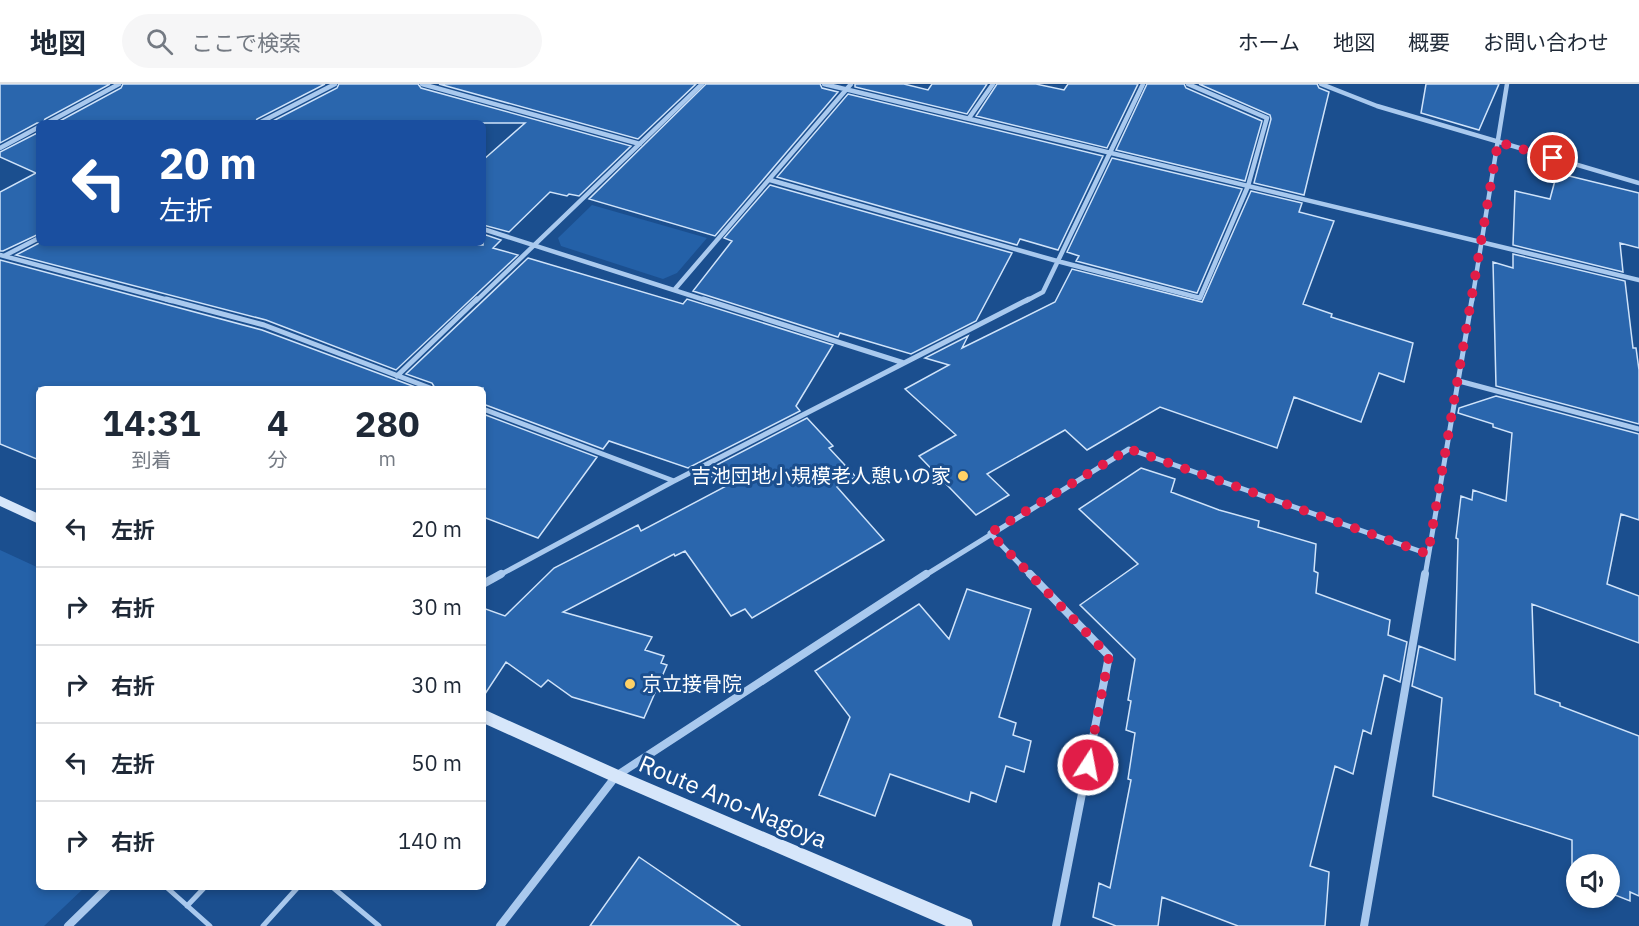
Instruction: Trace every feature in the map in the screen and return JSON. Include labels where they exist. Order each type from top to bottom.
[{"type":"main road","points":[[0,501],[36,518]]},
{"type":"main road","name":"Route Ano-Nagoya","points":[[486,717],[958,925]]},
{"type":"street","points":[[53,120],[119,84]]},
{"type":"street","points":[[265,120],[335,84]]},
{"type":"street","points":[[422,84],[640,144]]},
{"type":"street","points":[[397,376],[702,84]]},
{"type":"street","points":[[824,84],[1639,280]]},
{"type":"street","points":[[675,289],[851,84]]},
{"type":"street","points":[[969,118],[993,84]]},
{"type":"street","points":[[486,582],[674,481],[1043,292],[1143,84]]},
{"type":"street","points":[[770,180],[1057,261],[1200,298],[1248,186],[1267,118],[1188,84]]},
{"type":"street","points":[[1321,84],[1377,106],[1639,183]]},
{"type":"street","points":[[1364,926],[1508,84]]},
{"type":"street","points":[[0,148],[36,129]]},
{"type":"street","points":[[486,230],[904,363]]},
{"type":"street","points":[[2,256],[36,239]]},
{"type":"street","points":[[2,256],[264,326],[424,386]]},
{"type":"street","points":[[1459,381],[1639,429]]},
{"type":"street","points":[[486,409],[674,481]]},
{"type":"street","points":[[500,926],[615,776],[990,533],[1129,449],[1428,554]]},
{"type":"street","points":[[990,533],[1109,656],[1056,926]]},
{"type":"street","points":[[68,926],[106,890]]},
{"type":"lane","points":[[169,890],[210,926]]},
{"type":"lane","points":[[187,906],[202,890]]},
{"type":"lane","points":[[263,926],[295,890]]},
{"type":"lane","points":[[336,890],[379,926]]},
{"type":"shaded area","points":[[592,205],[707,238],[677,273],[663,279],[561,246],[558,238]]},
{"type":"shaded area","points":[[0,550],[36,567],[36,890],[82,890],[44,926],[0,926]]},
{"type":"building","points":[[0,84],[110,84],[44,120],[36,120],[36,124],[0,143]]},
{"type":"building","points":[[123,84],[325,84],[256,120],[62,120],[121,88]]},
{"type":"building","points":[[339,84],[418,84],[421,88],[631,146],[579,196],[550,192],[509,232],[486,226],[486,157],[525,123],[486,123],[486,120],[275,120],[337,88]]},
{"type":"building","points":[[439,84],[696,84],[638,139]]},
{"type":"building","points":[[706,84],[820,84],[822,88],[838,92],[715,236],[589,199]]},
{"type":"building","points":[[855,84],[904,84],[928,90],[932,84],[987,84],[967,114],[855,87]]},
{"type":"building","points":[[997,84],[1036,84],[1064,90],[1068,84],[1138,84],[1107,148],[976,116]]},
{"type":"building","points":[[1147,84],[1184,84],[1186,88],[1262,121],[1245,181],[1116,150]]},
{"type":"building","points":[[1199,84],[1317,84],[1319,88],[1329,92],[1304,195],[1254,183],[1271,119],[1270,115]]},
{"type":"building","points":[[1426,84],[1499,84],[1479,130],[1421,113]]},
{"type":"building","points":[[848,94],[1103,156],[1058,250],[1020,239],[1017,245],[777,177]]},
{"type":"building","points":[[36,134],[36,173],[0,157],[0,152]]},
{"type":"building","points":[[1112,158],[1242,189],[1197,293],[1076,261],[1079,256],[1067,252]]},
{"type":"building","points":[[36,173],[36,235],[3,251],[0,251],[0,192]]},
{"type":"building","points":[[1557,173],[1639,193],[1639,248],[1620,243],[1623,272],[1513,245],[1515,191],[1550,199]]},
{"type":"building","points":[[770,185],[1012,253],[976,321],[911,354],[840,333],[838,337],[693,291],[732,241],[724,238]]},
{"type":"building","points":[[1251,191],[1302,203],[1299,212],[1334,221],[1303,304],[1332,314],[1331,317],[1413,343],[1404,382],[1379,373],[1361,422],[1294,397],[1277,448],[1160,407],[1087,450],[1065,430],[987,474],[1009,495],[976,515],[919,456],[956,435],[905,389],[949,365],[925,358],[968,336],[962,348],[1055,302],[1072,269],[1202,302]]},
{"type":"building","points":[[486,235],[501,240],[493,248],[518,255],[396,370],[266,320],[16,255],[36,245],[486,246]]},
{"type":"building","points":[[1513,254],[1625,281],[1633,348],[1636,348],[1639,370],[1639,424],[1496,386],[1493,262],[1513,268]]},
{"type":"building","points":[[528,258],[683,304],[687,299],[833,345],[796,406],[800,411],[688,468],[609,441],[603,449],[486,405],[486,386],[434,386],[432,383],[406,374]]},
{"type":"building","points":[[0,260],[262,330],[413,386],[36,386],[36,459],[0,444]]},
{"type":"building","points":[[1496,396],[1639,434],[1639,520],[1621,514],[1607,584],[1639,596],[1639,643],[1532,604],[1535,694],[1639,736],[1639,896],[1630,892],[1630,901],[1620,897],[1620,854],[1572,854],[1572,840],[1433,796],[1442,698],[1412,686],[1419,646],[1455,660],[1458,539],[1456,538],[1461,496],[1472,500],[1473,490],[1506,501],[1512,433],[1493,427],[1493,424],[1458,413],[1459,408]]},
{"type":"building","points":[[486,415],[597,457],[538,538],[486,518]]},
{"type":"building","points":[[807,418],[833,446],[829,448],[856,477],[837,487],[884,540],[752,618],[745,609],[731,616],[685,551],[675,556],[674,554],[563,612],[652,637],[645,650],[664,656],[661,663],[667,665],[644,718],[572,697],[548,680],[541,687],[506,662],[486,692],[486,609],[505,616],[554,568],[638,525],[641,531],[732,483],[701,473]]},
{"type":"building","points":[[1141,468],[1175,479],[1171,492],[1219,510],[1259,521],[1258,527],[1316,544],[1314,571],[1318,573],[1316,593],[1390,620],[1388,635],[1407,642],[1400,682],[1384,675],[1371,734],[1363,730],[1353,774],[1335,766],[1310,866],[1329,872],[1325,926],[1238,926],[1162,897],[1158,926],[1116,926],[1093,917],[1099,883],[1110,888],[1131,780],[1128,779],[1135,733],[1126,730],[1135,659],[1080,605],[1138,564],[1079,509]]},
{"type":"building","points":[[967,589],[1031,609],[999,717],[1016,723],[1013,735],[1031,741],[1024,772],[1006,766],[996,802],[971,792],[969,802],[890,774],[875,816],[819,795],[850,717],[815,671],[919,604],[949,639]]},
{"type":"building","points":[[639,857],[740,926],[590,926]]},
{"type":"place","name":"吉池団地小規模老人憩いの家","points":[[963,476]]},
{"type":"place","name":"京立接骨院","points":[[630,684]]},
{"type":"route","points":[[1088,765],[1109,656],[990,533],[1129,449],[1428,554],[1498,142],[1553,158]]}]
